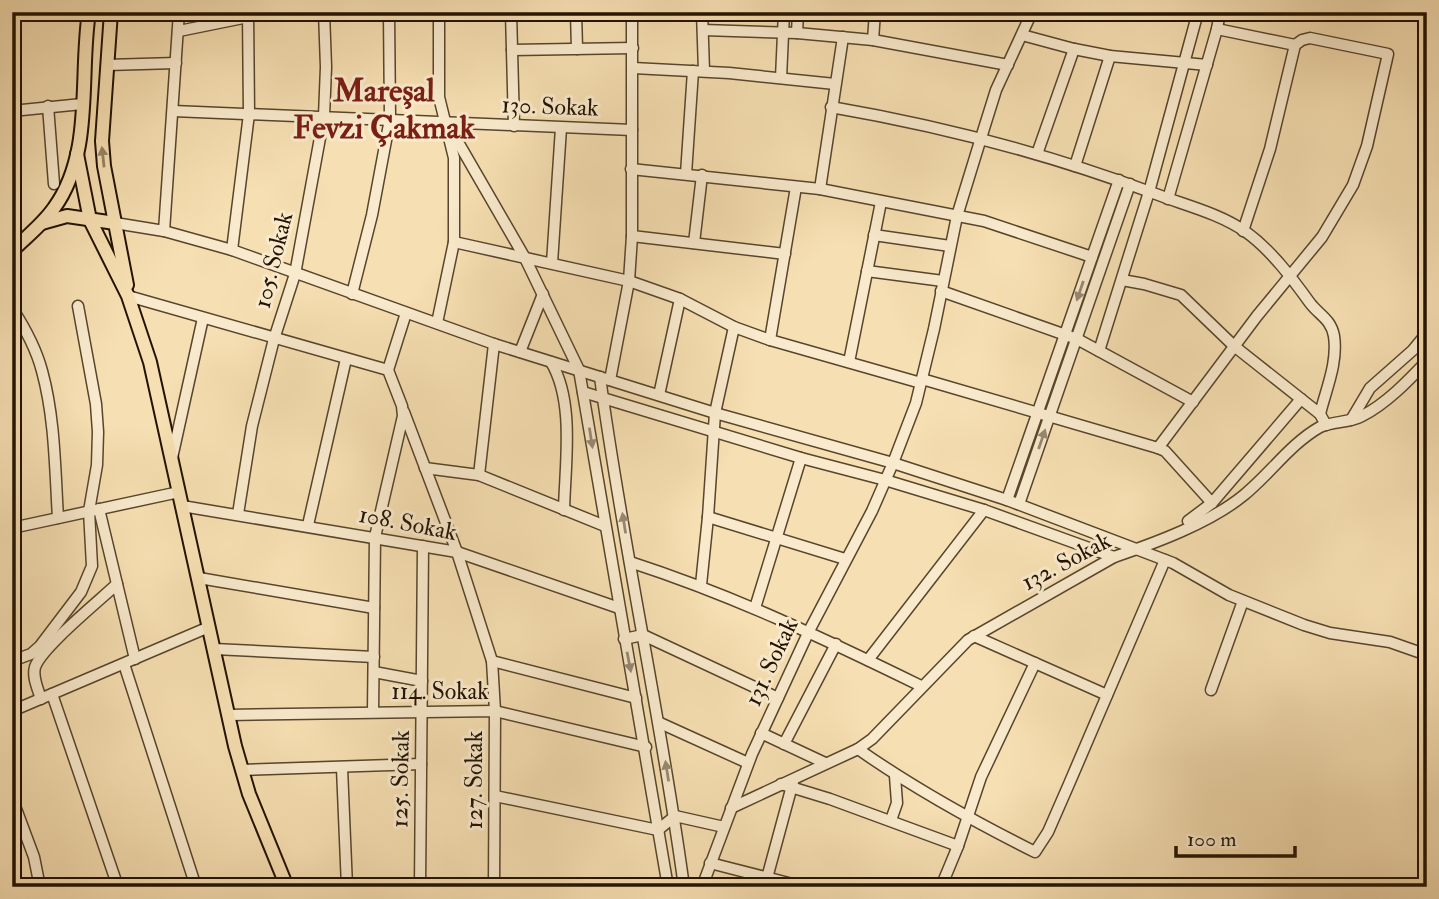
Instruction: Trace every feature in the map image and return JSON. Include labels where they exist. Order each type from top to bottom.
[{"type":"main road","points":[[111,12],[102,141],[128,296]]},
{"type":"main road","points":[[12,251],[54,210],[70,180],[77,154],[87,16]]},
{"type":"main road","points":[[77,154],[90,220],[128,296],[150,362],[242,770],[287,887]]},
{"type":"main road","points":[[62,196],[107,181]]},
{"type":"main road","points":[[41,223],[67,216],[80,216],[115,223]]},
{"type":"street","points":[[164,231],[179,12]]},
{"type":"street","name":"105. Sokak","points":[[238,514],[252,426],[274,339],[295,274],[324,116],[324,12]]},
{"type":"street","points":[[352,294],[372,215],[390,119],[389,12]]},
{"type":"street","points":[[437,324],[454,242],[454,158],[439,97],[439,12]]},
{"type":"street","points":[[511,12],[514,126]]},
{"type":"street","points":[[576,12],[577,49]]},
{"type":"street","points":[[632,12],[634,68],[629,281],[605,379],[603,398],[660,723],[684,887]]},
{"type":"street","points":[[686,174],[703,30],[702,12]]},
{"type":"street","points":[[781,78],[784,12]]},
{"type":"street","points":[[797,33],[798,12]]},
{"type":"street","points":[[873,40],[875,12]]},
{"type":"street","name":"131. Sokak","points":[[702,887],[761,733],[894,463],[921,381],[957,216],[996,90],[1032,12]]},
{"type":"street","points":[[1100,351],[1149,192],[1198,12]]},
{"type":"street","points":[[1168,199],[1220,12]]},
{"type":"street","points":[[179,32],[248,15],[249,114],[232,250]]},
{"type":"street","points":[[1217,29],[1296,45]]},
{"type":"street","points":[[703,30],[784,32],[873,40],[1008,65]]},
{"type":"street","points":[[1022,35],[1110,56],[1207,65]]},
{"type":"street","points":[[820,190],[843,37]]},
{"type":"street","points":[[1158,448],[1257,316],[1291,278],[1322,237],[1359,173],[1388,54],[1310,38],[1296,45],[1270,149],[1243,231]]},
{"type":"street","points":[[512,50],[633,48]]},
{"type":"street","points":[[1037,154],[1074,49]]},
{"type":"street","points":[[1075,166],[1110,56]]},
{"type":"street","points":[[107,65],[176,63]]},
{"type":"street","points":[[634,68],[835,84]]},
{"type":"street","points":[[12,111],[82,104]]},
{"type":"street","points":[[48,106],[54,184]]},
{"type":"street","points":[[831,107],[906,120],[1037,154],[1204,211],[1243,231],[1269,253],[1313,308],[1326,317],[1334,336],[1332,371],[1320,414]]},
{"type":"street","name":"130. Sokak","points":[[173,111],[632,130]]},
{"type":"street","points":[[447,123],[525,258],[579,370],[668,887]]},
{"type":"street","points":[[552,263],[561,128]]},
{"type":"street","points":[[631,169],[820,190],[984,221],[1092,257]]},
{"type":"street","points":[[694,243],[702,175]]},
{"type":"street","points":[[1007,499],[1119,180]]},
{"type":"street","points":[[1019,504],[1130,184]]},
{"type":"street","points":[[770,340],[796,187]]},
{"type":"street","points":[[849,362],[881,202]]},
{"type":"street","points":[[115,223],[164,231],[232,250],[551,362],[1007,499],[1165,560],[1243,601],[1330,633],[1390,642],[1427,655]]},
{"type":"street","points":[[874,235],[950,246]]},
{"type":"street","points":[[632,236],[785,254]]},
{"type":"street","points":[[454,242],[629,281],[680,299],[734,327],[770,340],[1158,448],[1165,451],[1212,503]]},
{"type":"street","points":[[867,271],[942,286],[1077,339],[1193,402]]},
{"type":"street","points":[[1122,280],[1181,295],[1234,346],[1320,414],[1326,425]]},
{"type":"street","points":[[520,352],[543,294]]},
{"type":"street","points":[[128,296],[388,370],[406,313]]},
{"type":"street","points":[[659,395],[680,299]]},
{"type":"street","points":[[12,661],[31,654],[40,646],[89,577],[92,566],[98,432],[96,404],[78,306]]},
{"type":"street","points":[[12,307],[24,327],[43,372],[52,438],[58,518]]},
{"type":"street","points":[[172,459],[203,318]]},
{"type":"street","points":[[701,585],[715,413],[734,327]]},
{"type":"street","points":[[1351,420],[1370,388],[1413,350],[1427,333]]},
{"type":"street","points":[[479,475],[495,344]]},
{"type":"street","points":[[308,525],[346,359]]},
{"type":"street","name":"132. Sokak","points":[[731,808],[858,750],[873,739],[921,686],[974,636],[1114,557],[1137,550],[1221,510],[1242,496],[1293,447],[1326,425],[1361,417],[1384,401],[1427,361]]},
{"type":"street","points":[[551,362],[565,395],[564,510]]},
{"type":"street","name":"127. Sokak","points":[[388,370],[457,552],[492,661],[495,711],[494,887]]},
{"type":"street","points":[[583,392],[984,510],[1114,557]]},
{"type":"street","points":[[1157,541],[1212,503],[1301,399]]},
{"type":"street","points":[[373,712],[375,537],[402,406]]},
{"type":"street","points":[[755,608],[801,458]]},
{"type":"street","points":[[425,468],[479,475],[605,526]]},
{"type":"street","points":[[12,528],[179,492]]},
{"type":"street","name":"108. Sokak","points":[[183,506],[457,552],[619,608]]},
{"type":"street","points":[[94,510],[117,584],[135,659]]},
{"type":"street","points":[[868,660],[984,510]]},
{"type":"street","points":[[708,517],[845,559]]},
{"type":"street","name":"125. Sokak","points":[[420,887],[424,546]]},
{"type":"street","points":[[858,750],[895,776],[1035,852],[1048,832],[1165,560]]},
{"type":"street","points":[[630,562],[701,585],[809,631],[921,686]]},
{"type":"street","points":[[199,578],[374,608]]},
{"type":"street","points":[[41,699],[34,675],[36,664],[46,650],[117,584]]},
{"type":"street","points":[[1211,690],[1243,601]]},
{"type":"street","points":[[12,711],[209,626]]},
{"type":"street","points":[[624,639],[643,635],[778,698]]},
{"type":"street","points":[[974,636],[1107,695]]},
{"type":"street","points":[[784,744],[836,644]]},
{"type":"street","points":[[214,649],[374,657]]},
{"type":"street","points":[[492,661],[636,698]]},
{"type":"street","points":[[941,887],[988,759],[1035,663]]},
{"type":"street","points":[[124,664],[196,887]]},
{"type":"street","points":[[374,672],[422,681]]},
{"type":"street","points":[[52,694],[118,887]]},
{"type":"street","name":"114. Sokak","points":[[229,715],[495,711],[646,747]]},
{"type":"street","points":[[660,723],[748,763]]},
{"type":"street","points":[[761,733],[825,764]]},
{"type":"street","points":[[242,770],[421,764]]},
{"type":"street","points":[[342,768],[347,887]]},
{"type":"street","points":[[891,820],[897,803],[895,776]]},
{"type":"street","points":[[767,877],[789,783],[958,846]]},
{"type":"street","points":[[495,796],[658,830]]},
{"type":"street","points":[[13,800],[34,857],[40,887]]},
{"type":"street","points":[[675,816],[724,827]]},
{"type":"street","points":[[658,830],[675,816]]},
{"type":"street","points":[[710,863],[767,877],[783,884],[804,887]]},
{"type":"district","name":"Mareşal Fevzi Çakmak","points":[[384,108]]}]
